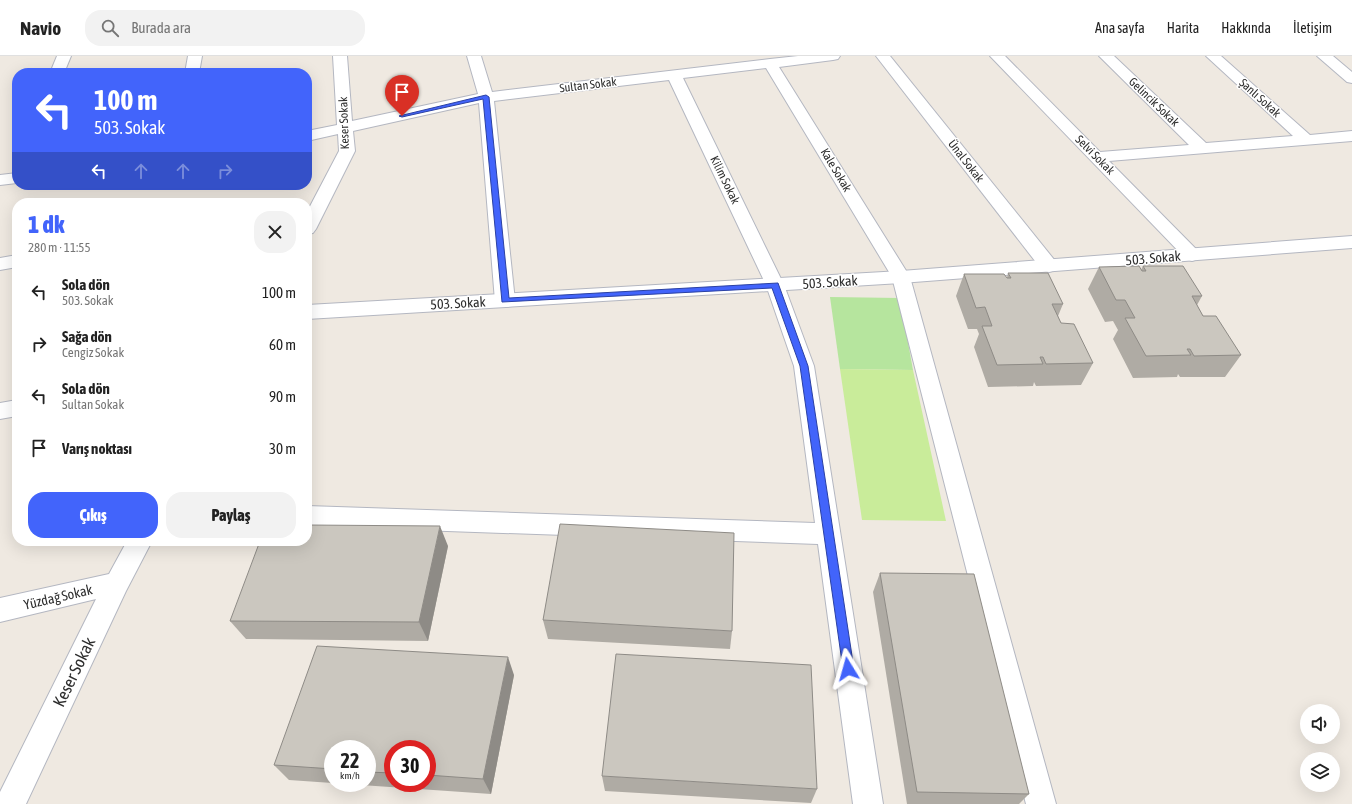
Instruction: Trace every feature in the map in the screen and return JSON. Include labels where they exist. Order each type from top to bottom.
[{"type":"street","points":[[59,68],[64,56]]},
{"type":"street","points":[[193,68],[195,56]]},
{"type":"street","name":"Keser Sokak","points":[[312,215],[347,151],[340,56]]},
{"type":"street","points":[[474,56],[486,97],[505,301]]},
{"type":"street","name":"Sultan Sokak","points":[[312,135],[486,97],[833,56]]},
{"type":"street","name":"Ünal Sokak","points":[[883,56],[1049,266]]},
{"type":"street","name":"Selvi Sokak","points":[[997,56],[1098,157],[1192,255]]},
{"type":"street","name":"Gelincik Sokak","points":[[1106,56],[1202,148]]},
{"type":"street","name":"Şanlı Sokak","points":[[1213,56],[1307,140]]},
{"type":"street","points":[[1324,56],[1352,79]]},
{"type":"street","name":"Kale Sokak","points":[[770,63],[901,277],[1041,804]]},
{"type":"street","name":"Kilim Sokak","points":[[674,74],[775,285],[804,366],[868,804]]},
{"type":"street","points":[[1098,157],[1352,136]]},
{"type":"street","name":"503. Sokak","points":[[312,312],[901,277],[1352,242]]},
{"type":"street","points":[[0,264],[12,262]]},
{"type":"street","points":[[0,412],[12,409]]},
{"type":"street","points":[[312,516],[829,534]]},
{"type":"street","name":"Keser Sokak","points":[[10,804],[117,584],[137,546]]},
{"type":"street","name":"Yüzdağ Sokak","points":[[0,610],[117,584]]},
{"type":"green space","points":[[830,297],[900,298],[913,370],[840,369]]},
{"type":"green space","points":[[840,369],[913,370],[946,521],[862,520]]},
{"type":"building","points":[[1139,266],[1142,271],[1146,271],[1143,266],[1183,266],[1202,296],[1192,296],[1203,316],[1216,316],[1241,355],[1194,356],[1190,349],[1187,349],[1191,355],[1146,356],[1125,318],[1135,318],[1125,300],[1116,300],[1099,267]]},
{"type":"building","points":[[1008,273],[1048,273],[1063,304],[1052,304],[1061,323],[1074,324],[1093,363],[1046,364],[1043,357],[1040,357],[1043,364],[997,365],[982,326],[992,326],[985,307],[976,308],[964,274],[1004,274],[1007,278],[1011,278]]},
{"type":"building","points":[[560,524],[734,533],[732,631],[543,620]]},
{"type":"building","points":[[312,525],[440,526],[419,622],[230,621],[258,546],[312,546]]},
{"type":"building","points":[[880,573],[974,574],[1029,794],[917,792]]},
{"type":"building","points":[[317,646],[508,657],[483,779],[436,776],[436,740],[384,740],[384,773],[376,772],[376,740],[324,740],[324,768],[274,765]]},
{"type":"building","points":[[616,654],[811,665],[817,789],[602,776]]},
{"type":"route","points":[[402,116],[486,97],[505,301],[775,285],[804,366],[848,669]]}]
